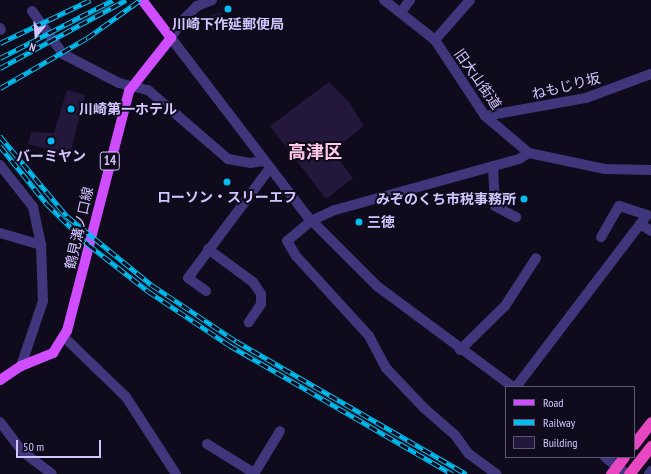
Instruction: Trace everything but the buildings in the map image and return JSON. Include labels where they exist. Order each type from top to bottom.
[{"type":"highway","points":[[635,443],[651,422]]},
{"type":"highway","points":[[628,474],[651,446]]},
{"type":"highway","points":[[611,474],[623,458]]},
{"type":"main road","points":[[142,0],[171,38]]},
{"type":"main road","name":"鶴見溝ノ口線","points":[[0,380],[21,366],[48,356],[65,338],[132,86],[171,38]]},
{"type":"street","points":[[212,0],[197,6],[181,22],[171,38],[311,221],[377,286],[460,350],[512,386]]},
{"type":"street","name":"旧大山街道","points":[[384,0],[435,40],[485,116],[529,153],[605,169],[651,170]]},
{"type":"street","points":[[401,12],[410,0]]},
{"type":"street","points":[[435,40],[470,0]]},
{"type":"street","points":[[32,11],[63,54],[119,83],[148,90],[228,159],[250,163],[268,164]]},
{"type":"street","name":"ねもじり坂","points":[[485,116],[575,100],[651,74]]},
{"type":"street","points":[[497,474],[469,454],[455,435],[424,408],[386,368],[369,336],[296,256],[287,241],[311,221],[335,210],[493,166],[529,153]]},
{"type":"street","points":[[206,291],[188,278],[268,164]]},
{"type":"street","points":[[0,165],[33,207],[41,244],[43,301],[21,366]]},
{"type":"street","points":[[493,166],[495,206],[516,217]]},
{"type":"street","points":[[517,386],[647,215],[619,206],[601,237]]},
{"type":"street","points":[[640,224],[651,231]]},
{"type":"street","points":[[0,233],[41,244]]},
{"type":"street","points":[[208,249],[253,282],[261,294],[261,304],[249,322]]},
{"type":"street","points":[[460,350],[505,306],[536,258]]},
{"type":"street","points":[[65,338],[126,397],[176,474]]},
{"type":"street","points":[[0,422],[23,452],[52,474]]},
{"type":"street","points":[[207,444],[254,473],[280,431]]},
{"type":"street","points":[[605,458],[628,474]]},
{"type":"railway","points":[[0,43],[90,0]]},
{"type":"railway","points":[[0,58],[113,0]]},
{"type":"railway","points":[[0,68],[126,0]]},
{"type":"railway","points":[[0,88],[87,38],[140,0]]},
{"type":"railway","points":[[0,136],[67,216],[152,285],[236,341],[466,474]]},
{"type":"railway","points":[[0,146],[47,204],[89,245],[148,291],[229,345],[452,474]]},
{"type":"place","name":"川崎下作延郵便局","points":[[228,9]]},
{"type":"place","name":"川崎第一ホテル","points":[[71,109]]},
{"type":"place","name":"バーミヤン","points":[[51,141]]},
{"type":"place","name":"ローソン・スリーエフ","points":[[227,182]]},
{"type":"place","name":"みぞのくち市税事務所","points":[[524,199]]},
{"type":"place","name":"三徳","points":[[359,222]]},
{"type":"district","name":"高津区","points":[[315,152]]}]
